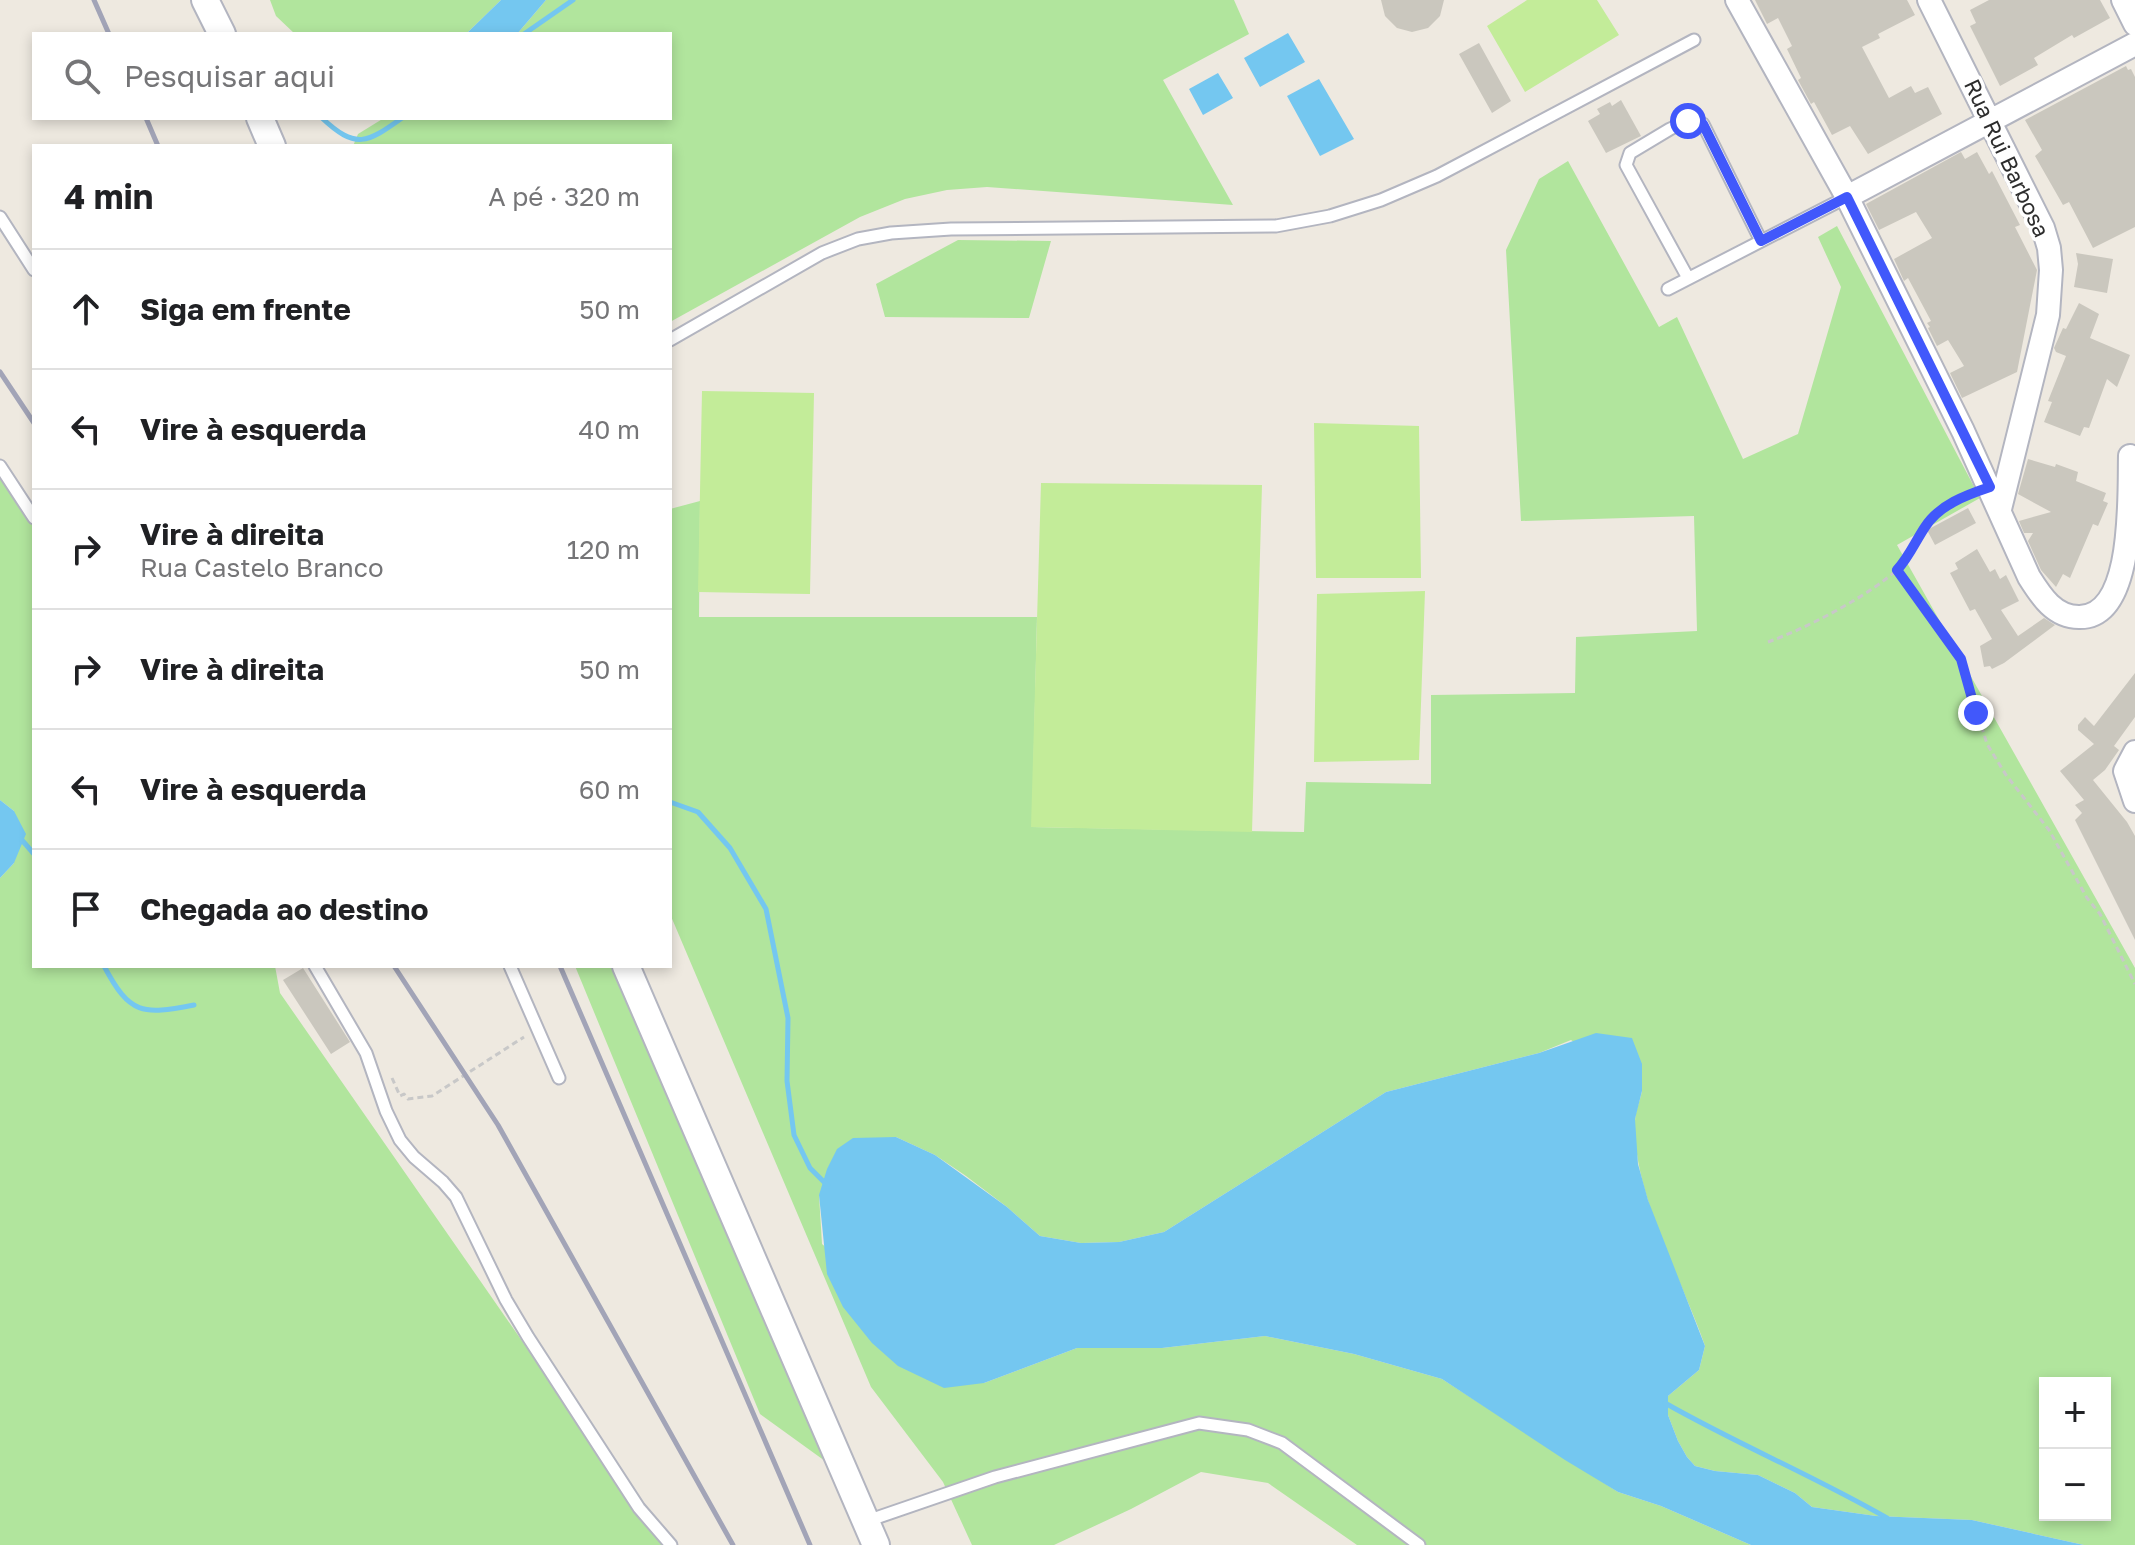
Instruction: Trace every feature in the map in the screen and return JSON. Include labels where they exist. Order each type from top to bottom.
[{"type":"street","points":[[205,0],[221,32]]},
{"type":"street","points":[[1737,0],[1847,197],[1990,487],[2016,551],[2039,594],[2056,611],[2070,617],[2084,617],[2101,610],[2112,599],[2124,564],[2130,456]]},
{"type":"street","name":"Rua Rui Barbosa","points":[[1929,0],[2043,228],[2049,248],[2048,315],[2000,509]]},
{"type":"street","points":[[2123,0],[2135,24]]},
{"type":"street","points":[[1847,197],[2135,44]]},
{"type":"street","points":[[261,120],[271,144]]},
{"type":"street","points":[[2130,761],[2135,801]]},
{"type":"street","points":[[627,968],[871,1533]]},
{"type":"lane","points":[[672,339],[822,253],[858,239],[951,229],[1276,226],[1330,216],[1381,200],[1437,176],[1694,40]]},
{"type":"lane","points":[[1688,278],[1626,165],[1630,153],[1670,129],[1688,121],[1703,124],[1761,241]]},
{"type":"lane","points":[[1668,289],[1847,197]]},
{"type":"lane","points":[[0,217],[32,267]]},
{"type":"lane","points":[[0,466],[32,515]]},
{"type":"lane","points":[[316,968],[366,1053],[395,1131],[414,1157],[456,1197],[523,1330],[639,1508],[671,1545]]},
{"type":"lane","points":[[511,968],[559,1078]]},
{"type":"lane","points":[[871,1533],[995,1477],[1199,1423],[1248,1430],[1282,1443],[1419,1545]]},
{"type":"path","points":[[1768,642],[1843,608],[1909,558],[1927,523],[1937,513],[1951,503],[1990,487]]},
{"type":"path","points":[[1897,570],[1961,659],[1987,744],[2006,775],[2049,830],[2107,927],[2135,984]]},
{"type":"path","points":[[387,1068],[400,1096],[404,1094],[408,1099],[432,1096],[537,1029]]},
{"type":"green space","points":[[270,0],[501,0],[468,32],[293,32],[276,16]]},
{"type":"green space","points":[[546,0],[1234,0],[1249,34],[1163,80],[1233,205],[987,187],[947,190],[905,199],[860,217],[672,321],[672,144],[354,144],[358,134],[381,120],[672,120],[672,32],[519,32]]},
{"type":"green space","points":[[1527,0],[1597,0],[1619,35],[1525,92],[1487,26]]},
{"type":"green space","points":[[1568,161],[1659,327],[1677,317],[1743,459],[1798,434],[1841,287],[1818,237],[1837,226],[1980,498],[1897,545],[2135,968],[2135,1545],[2084,1545],[1972,1520],[1876,1516],[1812,1507],[1795,1493],[1758,1475],[1695,1466],[1678,1441],[1668,1415],[1668,1396],[1699,1370],[1705,1346],[1660,1235],[1641,1177],[1635,1121],[1642,1091],[1571,1040],[1539,1053],[1386,1092],[1164,1232],[1119,1242],[1081,1243],[1040,1236],[966,1176],[935,1155],[896,1137],[819,1195],[822,1244],[984,1383],[1077,1348],[1162,1348],[1265,1336],[1354,1354],[1442,1379],[1618,1492],[1661,1506],[1751,1545],[1357,1545],[1268,1483],[1201,1472],[1054,1545],[972,1545],[943,1482],[871,1387],[672,919],[672,508],[700,501],[699,617],[1037,617],[1032,827],[1304,832],[1306,782],[1431,784],[1431,695],[1575,693],[1576,637],[1697,631],[1694,516],[1521,521],[1506,250],[1539,179]]},
{"type":"green space","points":[[958,240],[1051,241],[1029,318],[885,317],[876,284]]},
{"type":"green space","points":[[702,391],[814,393],[810,594],[698,592]]},
{"type":"green space","points":[[1314,423],[1419,426],[1421,578],[1316,578]]},
{"type":"green space","points":[[0,465],[32,513],[32,968],[275,968],[280,993],[664,1545],[0,1545],[0,878],[14,863],[14,811],[0,800]]},
{"type":"green space","points":[[1041,483],[1262,485],[1252,832],[1031,827]]},
{"type":"green space","points":[[1425,591],[1419,760],[1314,762],[1317,594]]},
{"type":"green space","points":[[576,968],[623,968],[810,1416],[825,1461],[760,1414]]},
{"type":"water","points":[[501,0],[546,0],[519,32],[468,32]]},
{"type":"water","points":[[1288,33],[1305,62],[1260,87],[1244,58]]},
{"type":"water","points":[[1218,73],[1233,98],[1203,115],[1189,89]]},
{"type":"water","points":[[1319,79],[1354,139],[1320,156],[1287,96]]},
{"type":"water","points":[[0,800],[14,811],[26,834],[14,863],[0,878]]},
{"type":"water","points":[[1596,1033],[1632,1038],[1642,1064],[1642,1091],[1635,1119],[1638,1164],[1648,1200],[1705,1346],[1699,1370],[1668,1396],[1668,1415],[1678,1441],[1695,1466],[1758,1475],[1795,1493],[1812,1507],[1876,1516],[1972,1520],[2084,1545],[1751,1545],[1661,1506],[1618,1492],[1442,1379],[1354,1354],[1265,1336],[1162,1348],[1077,1348],[984,1383],[944,1388],[898,1366],[872,1343],[843,1307],[827,1274],[819,1195],[837,1149],[853,1138],[896,1137],[935,1155],[1007,1207],[1040,1236],[1081,1243],[1119,1242],[1164,1232],[1386,1092],[1539,1053]]},
{"type":"building","points":[[1381,0],[1444,0],[1440,16],[1428,28],[1412,32],[1397,28],[1385,16]]},
{"type":"building","points":[[1755,0],[1907,0],[1915,15],[1878,34],[1880,38],[1862,47],[1889,98],[1911,86],[1915,93],[1928,87],[1942,114],[1868,154],[1850,126],[1832,135],[1798,80],[1801,78],[1787,49],[1792,46],[1778,18],[1767,24]]},
{"type":"building","points":[[1989,0],[2100,0],[2110,18],[2074,38],[2072,35],[2034,58],[2038,65],[2000,86],[1970,26],[1976,23],[1970,10]]},
{"type":"building","points":[[1479,43],[1511,101],[1492,113],[1459,54]]},
{"type":"building","points":[[2126,66],[2135,77],[2135,227],[2093,248],[2069,202],[2063,205],[2035,156],[2042,150],[2025,120]]},
{"type":"building","points":[[1621,100],[1641,136],[1606,153],[1588,121],[1600,114],[1597,109],[1610,102],[1612,106]]},
{"type":"building","points":[[1961,152],[1965,159],[1977,152],[1989,174],[1992,171],[2020,225],[2015,227],[2037,270],[2017,372],[1962,398],[1950,373],[1964,366],[1948,340],[1937,346],[1928,328],[1927,323],[1931,321],[1908,278],[1904,281],[1894,259],[1932,238],[1916,212],[1879,230],[1866,204]]},
{"type":"building","points":[[2076,253],[2113,259],[2107,293],[2074,287],[2078,264]]},
{"type":"building","points":[[2079,303],[2099,314],[2090,338],[2130,355],[2117,387],[2107,379],[2089,428],[2084,427],[2080,436],[2044,422],[2052,402],[2048,401],[2066,356],[2054,348]]},
{"type":"building","points":[[2028,459],[2078,472],[2076,481],[2106,493],[2103,501],[2108,503],[2098,526],[2093,524],[2070,578],[2063,574],[2056,587],[2041,570],[2028,541],[2033,533],[2024,533],[2019,521],[2051,512],[2018,494]]},
{"type":"building","points":[[1968,508],[1976,523],[1935,545],[1927,530]]},
{"type":"building","points":[[1977,549],[1990,572],[1995,569],[2000,579],[2006,575],[2019,601],[2001,610],[2018,636],[2044,618],[2055,625],[1992,669],[1990,666],[1984,667],[1980,646],[1992,639],[1975,609],[1970,611],[1950,573],[1958,569],[1955,563]]},
{"type":"building","points":[[2135,673],[2135,717],[2114,746],[2119,750],[2105,770],[2093,780],[2135,836],[2135,940],[2075,820],[2082,813],[2075,805],[2084,800],[2060,771],[2094,744],[2078,730],[2078,725],[2085,717],[2094,726]]},
{"type":"building","points":[[303,968],[350,1042],[331,1054],[283,980]]},
{"type":"waterway","points":[[527,32],[573,0]]},
{"type":"waterway","points":[[324,120],[353,139],[380,133],[399,120]]},
{"type":"waterway","points":[[672,803],[698,812],[730,848],[766,909],[788,1018],[787,1081],[794,1135],[810,1168],[828,1186]]},
{"type":"waterway","points":[[21,839],[32,852]]},
{"type":"waterway","points":[[105,968],[122,994],[139,1008],[162,1010],[194,1005]]},
{"type":"waterway","points":[[1665,1403],[1887,1518]]},
{"type":"railway","points":[[94,0],[108,32]]},
{"type":"railway","points":[[147,120],[157,144]]},
{"type":"railway","points":[[0,372],[32,420]]},
{"type":"railway","points":[[395,968],[498,1125],[733,1545]]},
{"type":"railway","points":[[561,968],[810,1545]]},
{"type":"route","points":[[1688,121],[1703,124],[1761,241],[1847,197],[1963,431],[1990,487],[1951,503],[1937,513],[1927,523],[1909,558],[1897,570],[1961,659],[1976,713]]}]
